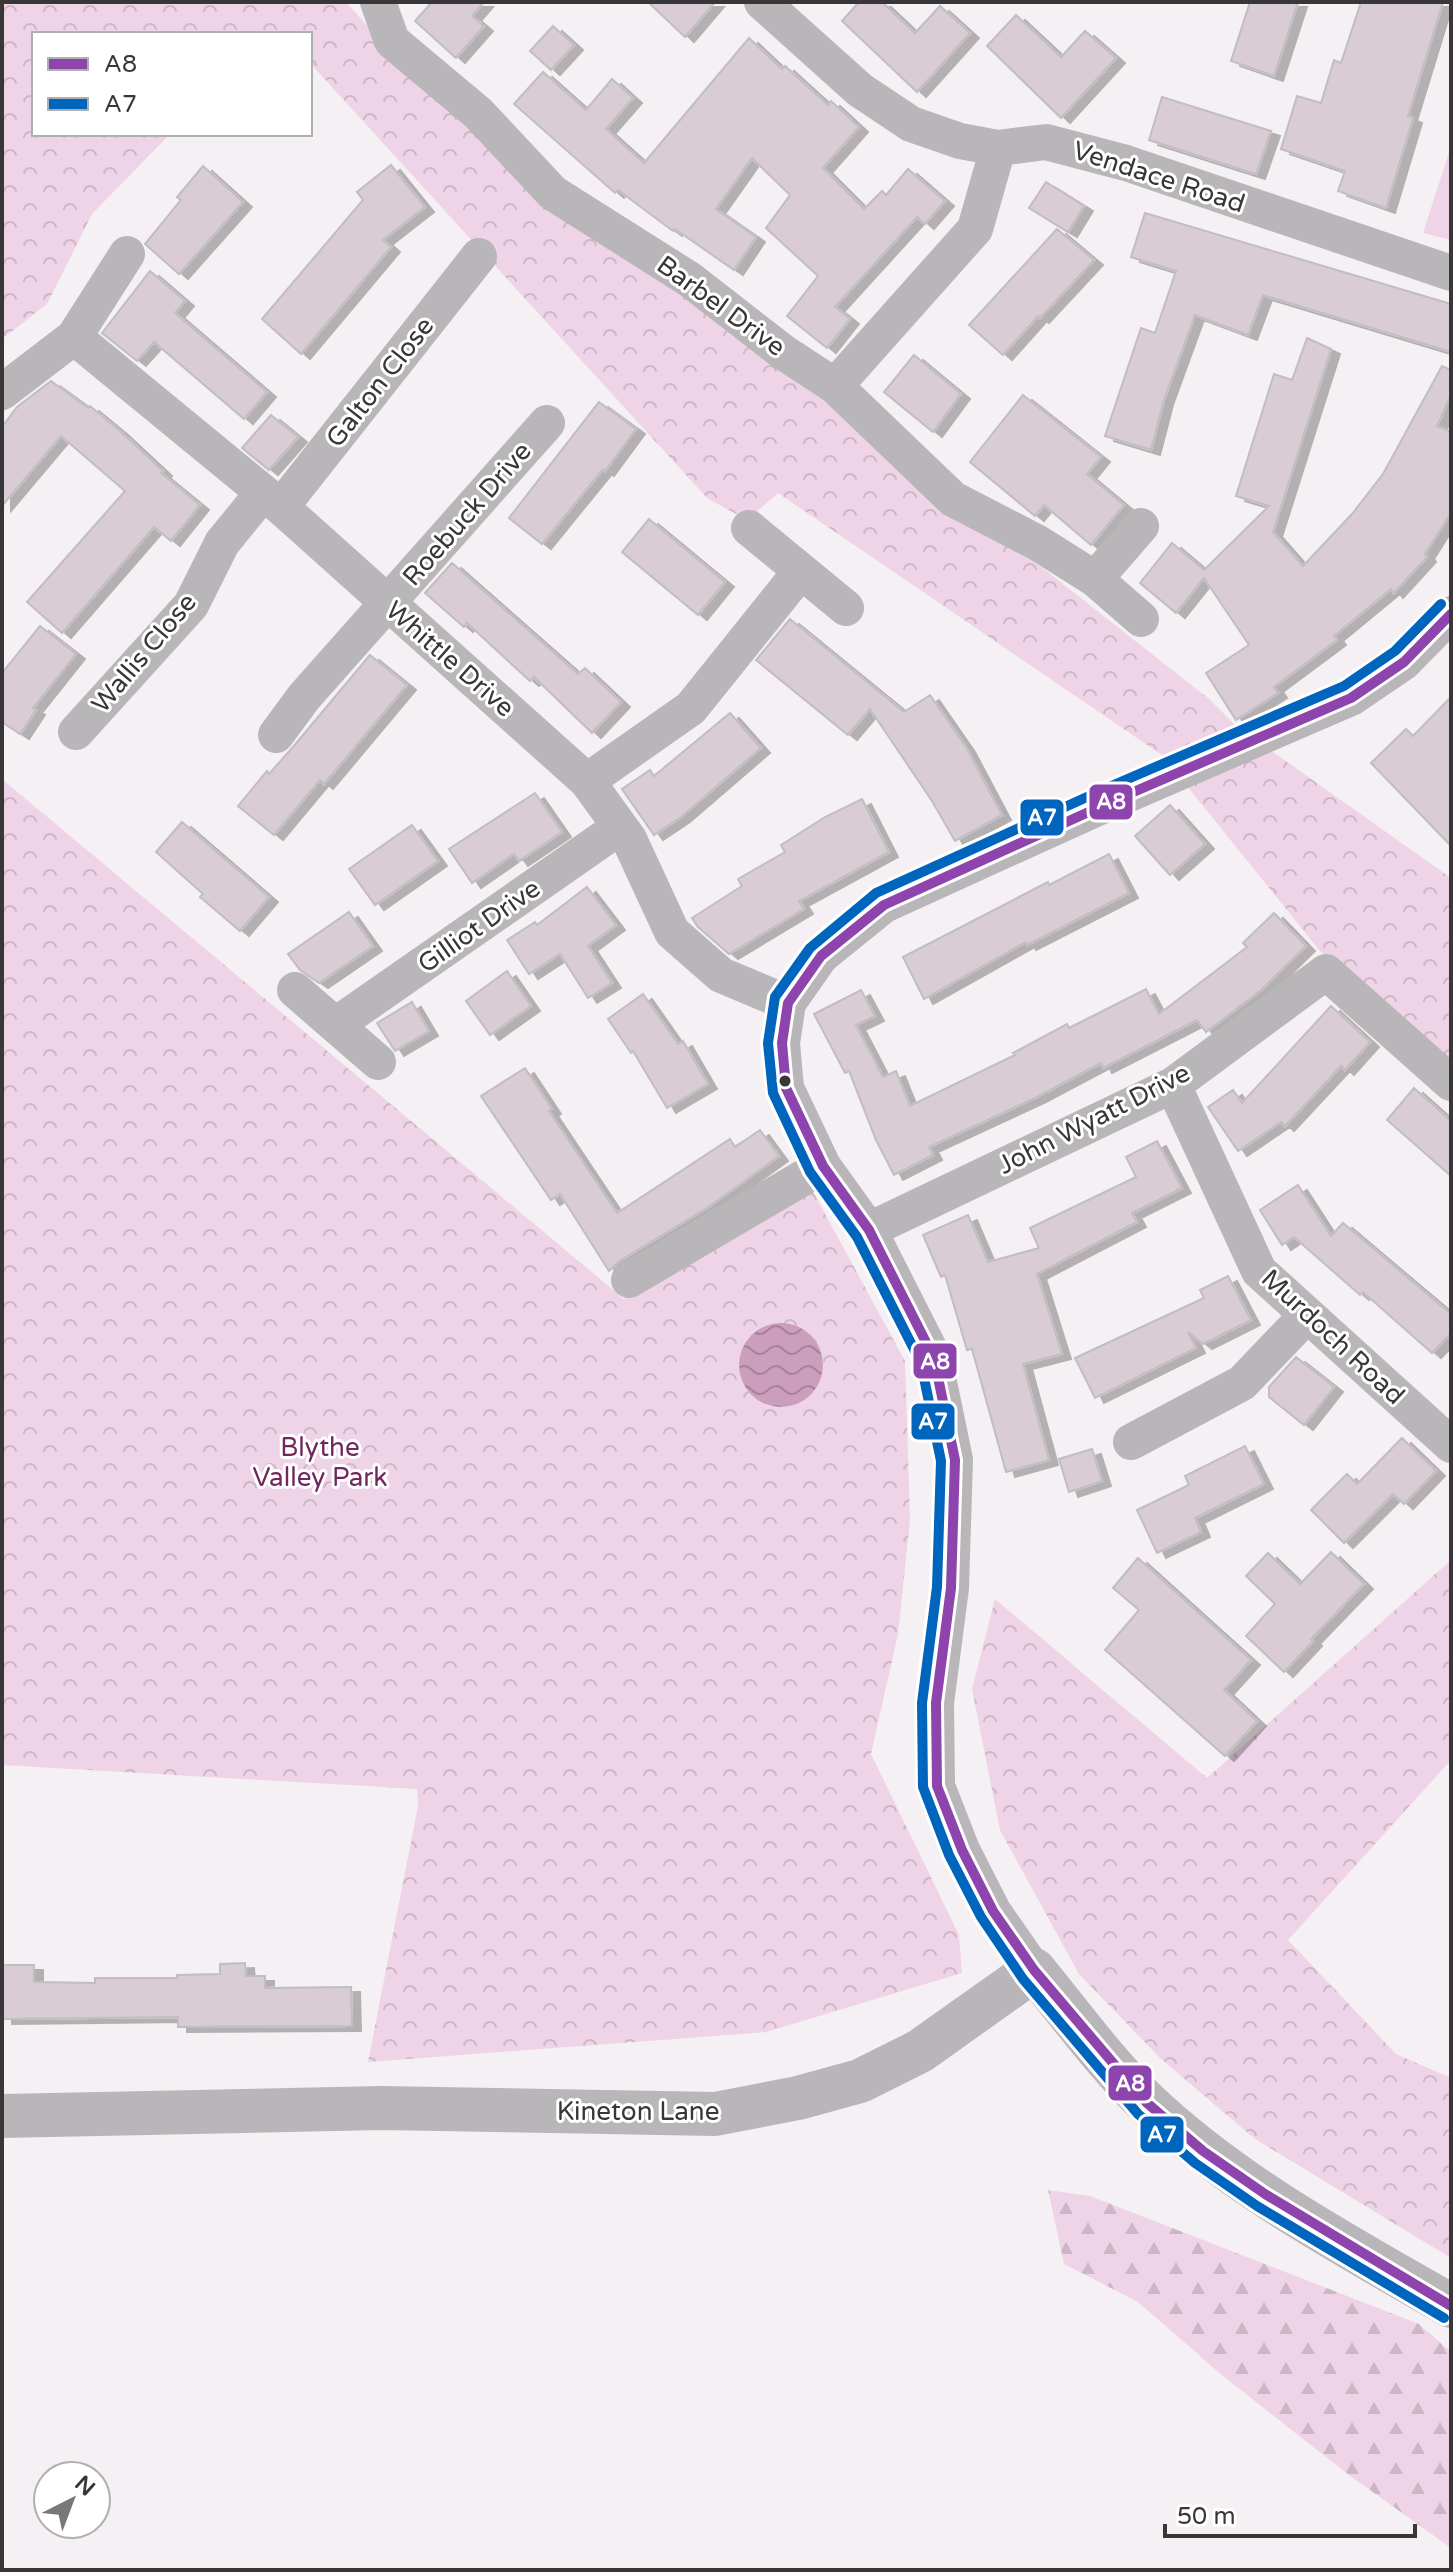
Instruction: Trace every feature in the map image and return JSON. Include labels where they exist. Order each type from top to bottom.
[{"type":"street","name":"Barbel Drive","points":[[378,2],[392,41],[478,113],[553,193],[689,279],[783,352],[835,386],[953,499],[1038,543],[1095,579],[1141,619]]},
{"type":"street","name":"Vendace Road","points":[[775,6],[860,90],[911,124],[960,141],[998,148],[1046,142],[1126,163],[1451,273]]},
{"type":"street","points":[[835,386],[975,229],[998,148]]},
{"type":"street","points":[[2,392],[74,337],[127,254]]},
{"type":"street","name":"Galton Close","points":[[271,500],[479,256]]},
{"type":"street","name":"Whittle Drive","points":[[74,337],[271,500],[587,781],[629,839],[672,932],[721,975],[788,1003]]},
{"type":"street","name":"Roebuck Drive","points":[[276,735],[304,697],[547,423]]},
{"type":"street","name":"Wallis Close","points":[[76,732],[191,605],[222,543],[271,500]]},
{"type":"street","points":[[1095,579],[1141,526]]},
{"type":"street","points":[[749,528],[846,608]]},
{"type":"street","points":[[587,781],[691,708],[801,571]]},
{"type":"street","points":[[1451,614],[1404,662],[1351,698],[884,905],[821,956],[788,1003],[782,1043],[786,1088],[823,1166],[869,1230],[934,1358],[955,1460],[951,1588],[936,1703],[937,1786],[962,1850],[993,1911],[1034,1970],[1147,2103],[1203,2151],[1265,2194],[1451,2306]]},
{"type":"street","name":"Gilliot Drive","points":[[337,1024],[620,827]]},
{"type":"street","name":"John Wyatt Drive","points":[[869,1230],[1173,1085],[1326,972],[1451,1083]]},
{"type":"street","points":[[295,990],[378,1062]]},
{"type":"street","name":"Murdoch Road","points":[[1173,1085],[1259,1271],[1451,1445]]},
{"type":"street","points":[[629,1280],[823,1166]]},
{"type":"street","points":[[1131,1442],[1242,1383],[1307,1315]]},
{"type":"street","name":"Kineton Lane","points":[[2,2116],[381,2108],[715,2114],[798,2098],[860,2081],[920,2051],[1034,1970]]},
{"type":"green space","points":[[2,2],[346,2],[400,62],[1209,699],[1235,725],[1451,878],[1451,1059],[1320,951],[1162,755],[778,493],[747,520],[707,498],[312,65],[312,32],[32,32],[32,136],[168,136],[92,214],[47,304],[2,339]]},
{"type":"green space","points":[[1451,146],[1451,240],[1423,233]]},
{"type":"green space","name":"Blythe Valley Park","points":[[2,779],[624,1299],[811,1188],[905,1361],[910,1520],[898,1634],[871,1754],[959,1935],[962,1973],[766,2032],[368,2062],[418,1806],[417,1789],[2,1765]]},
{"type":"green space","points":[[1451,1560],[1451,1760],[1288,1940],[1396,2054],[1451,2078],[1451,2258],[1255,2139],[1160,2058],[1079,1974],[1000,1830],[972,1689],[995,1599],[1207,1778]]},
{"type":"green space","points":[[1048,2190],[1090,2196],[1419,2324],[1451,2352],[1451,2548],[1349,2475],[1223,2376],[1138,2302],[1064,2264]]},
{"type":"water","points":[[781,1323],[797,1326],[811,1335],[820,1349],[823,1365],[820,1381],[811,1395],[797,1404],[781,1407],[765,1404],[751,1395],[742,1381],[739,1365],[742,1349],[751,1335],[765,1326]]},
{"type":"building","points":[[432,2],[484,2],[472,16],[484,26],[456,58],[415,21]]},
{"type":"building","points":[[648,2],[715,2],[685,37]]},
{"type":"building","points":[[859,2],[882,2],[915,33],[940,6],[970,33],[917,92],[842,21]]},
{"type":"building","points":[[1250,2],[1298,2],[1274,76],[1231,61]]},
{"type":"building","points":[[1361,2],[1443,2],[1408,116],[1413,118],[1386,208],[1338,191],[1345,171],[1281,149],[1297,96],[1321,103],[1334,60],[1341,63]]},
{"type":"building","points":[[1016,15],[1061,57],[1085,31],[1116,58],[1061,118],[987,46]]},
{"type":"building","points":[[553,26],[574,45],[551,70],[530,51]]},
{"type":"building","points":[[749,38],[782,69],[785,66],[828,105],[831,101],[859,127],[823,168],[864,209],[882,191],[886,195],[908,169],[945,201],[925,224],[917,217],[835,307],[850,319],[827,348],[787,316],[818,276],[766,228],[790,195],[752,158],[716,209],[756,237],[734,270],[675,229],[673,231],[618,190],[615,193],[514,104],[543,72],[586,110],[612,79],[633,98],[606,129],[644,163]]},
{"type":"building","points":[[1162,97],[1271,131],[1256,174],[1149,140]]},
{"type":"building","points":[[391,165],[425,207],[383,240],[391,247],[301,354],[262,319],[363,200],[357,192]]},
{"type":"building","points":[[203,166],[243,202],[179,274],[145,244],[181,200],[177,197]]},
{"type":"building","points":[[1046,182],[1084,206],[1068,232],[1029,208]]},
{"type":"building","points":[[1145,213],[1451,304],[1451,352],[1263,295],[1248,335],[1195,315],[1164,400],[1151,450],[1105,436],[1141,328],[1155,333],[1176,271],[1131,257]]},
{"type":"building","points":[[1057,229],[1094,260],[1003,355],[969,325]]},
{"type":"building","points":[[150,271],[185,301],[175,313],[267,392],[244,419],[154,342],[137,361],[102,333]]},
{"type":"building","points":[[1307,338],[1331,349],[1273,532],[1303,566],[1352,514],[1383,474],[1442,366],[1451,370],[1451,395],[1437,426],[1451,432],[1451,513],[1425,554],[1427,557],[1394,593],[1391,589],[1334,636],[1337,640],[1274,687],[1278,693],[1236,720],[1206,673],[1249,645],[1204,578],[1176,613],[1140,583],[1172,543],[1204,570],[1269,506],[1236,496],[1274,374],[1292,380]]},
{"type":"building","points":[[914,355],[961,394],[933,432],[884,392]]},
{"type":"building","points":[[51,381],[88,408],[90,406],[119,430],[163,471],[161,473],[200,505],[171,541],[154,527],[62,633],[27,602],[125,491],[61,436],[2,506],[2,427],[17,407]]},
{"type":"building","points":[[1023,395],[1101,457],[1087,474],[1124,505],[1091,545],[1044,505],[1035,516],[970,462]]},
{"type":"building","points":[[599,402],[636,429],[605,471],[603,469],[542,544],[509,518]]},
{"type":"building","points":[[271,415],[298,437],[269,470],[242,448]]},
{"type":"building","points":[[649,519],[725,582],[698,615],[622,552]]},
{"type":"building","points":[[452,563],[578,674],[585,668],[621,702],[592,733],[534,677],[530,681],[467,623],[464,627],[425,593]]},
{"type":"building","points":[[790,619],[904,712],[930,695],[966,747],[1002,815],[955,841],[870,709],[848,735],[756,660]]},
{"type":"building","points":[[40,626],[76,654],[33,708],[36,710],[20,734],[2,722],[2,673]]},
{"type":"building","points":[[370,655],[407,685],[324,784],[320,780],[274,835],[238,806],[267,771],[269,774],[293,747]]},
{"type":"building","points":[[1451,697],[1451,846],[1371,763],[1406,729],[1413,736]]},
{"type":"building","points":[[730,713],[761,748],[681,817],[654,835],[622,789],[650,770],[654,776]]},
{"type":"building","points":[[535,793],[562,832],[519,861],[514,854],[472,883],[449,849]]},
{"type":"building","points":[[862,799],[889,852],[799,901],[804,909],[729,954],[698,927],[692,918],[742,886],[738,879],[785,852],[781,845],[825,817]]},
{"type":"building","points":[[1170,805],[1205,844],[1170,875],[1135,836]]},
{"type":"building","points":[[182,822],[269,897],[240,931],[200,897],[203,894],[156,852]]},
{"type":"building","points":[[412,825],[438,861],[375,905],[349,869]]},
{"type":"building","points":[[1109,854],[1129,893],[1027,945],[1026,942],[924,999],[903,957]]},
{"type":"building","points":[[587,887],[616,925],[588,946],[612,983],[588,998],[560,954],[529,974],[507,940],[535,922],[537,925]]},
{"type":"building","points":[[349,912],[373,946],[319,983],[300,970],[288,954]]},
{"type":"building","points":[[1274,913],[1306,946],[1260,991],[1206,1032],[1197,1020],[1103,1068],[1101,1063],[1037,1097],[929,1147],[933,1155],[894,1175],[876,1140],[849,1071],[845,1073],[814,1014],[861,990],[875,1016],[856,1025],[883,1077],[896,1071],[910,1106],[1015,1055],[1013,1053],[1067,1024],[1069,1028],[1146,989],[1159,1014],[1247,947],[1243,943]]},
{"type":"building","points":[[507,971],[531,1006],[490,1035],[466,1001]]},
{"type":"building","points":[[643,994],[678,1044],[683,1041],[708,1084],[667,1108],[633,1051],[631,1053],[608,1019]]},
{"type":"building","points":[[412,1002],[429,1031],[395,1051],[377,1023]]},
{"type":"building","points":[[1331,1006],[1370,1042],[1345,1070],[1341,1066],[1285,1126],[1281,1122],[1238,1151],[1208,1107],[1233,1090],[1242,1103]]},
{"type":"building","points":[[525,1068],[552,1109],[549,1111],[617,1213],[730,1139],[735,1147],[760,1130],[779,1156],[710,1206],[618,1262],[609,1271],[560,1194],[551,1200],[481,1096]]},
{"type":"building","points":[[1414,1088],[1451,1121],[1451,1176],[1387,1120]]},
{"type":"building","points":[[1157,1141],[1182,1188],[1132,1213],[1137,1222],[1037,1274],[1062,1354],[1023,1364],[1049,1460],[1006,1472],[972,1349],[967,1350],[945,1275],[941,1277],[923,1235],[968,1215],[988,1262],[1039,1248],[1030,1228],[1136,1177],[1126,1157]]},
{"type":"building","points":[[1298,1185],[1331,1236],[1343,1223],[1451,1314],[1451,1333],[1432,1353],[1294,1237],[1282,1245],[1260,1210]]},
{"type":"building","points":[[1228,1276],[1251,1320],[1203,1344],[1188,1332],[1196,1348],[1095,1398],[1075,1358],[1204,1298],[1200,1290]]},
{"type":"building","points":[[1296,1357],[1334,1387],[1304,1425],[1269,1397],[1269,1387]]},
{"type":"building","points":[[1402,1438],[1436,1471],[1404,1504],[1393,1494],[1344,1543],[1311,1510],[1347,1474],[1357,1484]]},
{"type":"building","points":[[1245,1446],[1264,1484],[1195,1518],[1201,1532],[1157,1553],[1137,1510],[1189,1485],[1185,1476]]},
{"type":"building","points":[[1092,1449],[1102,1481],[1069,1492],[1059,1459]]},
{"type":"building","points":[[1331,1552],[1364,1584],[1284,1672],[1246,1636],[1275,1604],[1246,1576],[1268,1553],[1300,1584]]},
{"type":"building","points":[[1138,1558],[1251,1660],[1224,1690],[1257,1721],[1225,1756],[1105,1650],[1139,1610],[1113,1588]]},
{"type":"building","points":[[245,1963],[246,1976],[265,1976],[265,1988],[351,1987],[352,2026],[178,2027],[178,2017],[3,2019],[2,1965],[34,1965],[34,1982],[95,1983],[95,1978],[177,1978],[177,1975],[220,1974],[220,1964]]},
{"type":"transit line","name":"A7","points":[[1441,604],[1395,651],[1344,686],[1109,787],[876,893],[810,948],[775,997],[768,1043],[773,1093],[810,1172],[857,1237],[921,1363],[941,1461],[937,1587],[922,1703],[923,1787],[949,1855],[981,1917],[1023,1979],[1138,2114],[1195,2163],[1257,2206],[1444,2318]]},
{"type":"transit line","name":"A8","points":[[1451,614],[1404,662],[1351,698],[884,905],[821,956],[788,1003],[782,1043],[786,1088],[823,1166],[869,1230],[934,1358],[955,1460],[951,1588],[936,1703],[937,1786],[962,1850],[993,1911],[1034,1970],[1147,2103],[1203,2151],[1265,2194],[1451,2306]]}]
